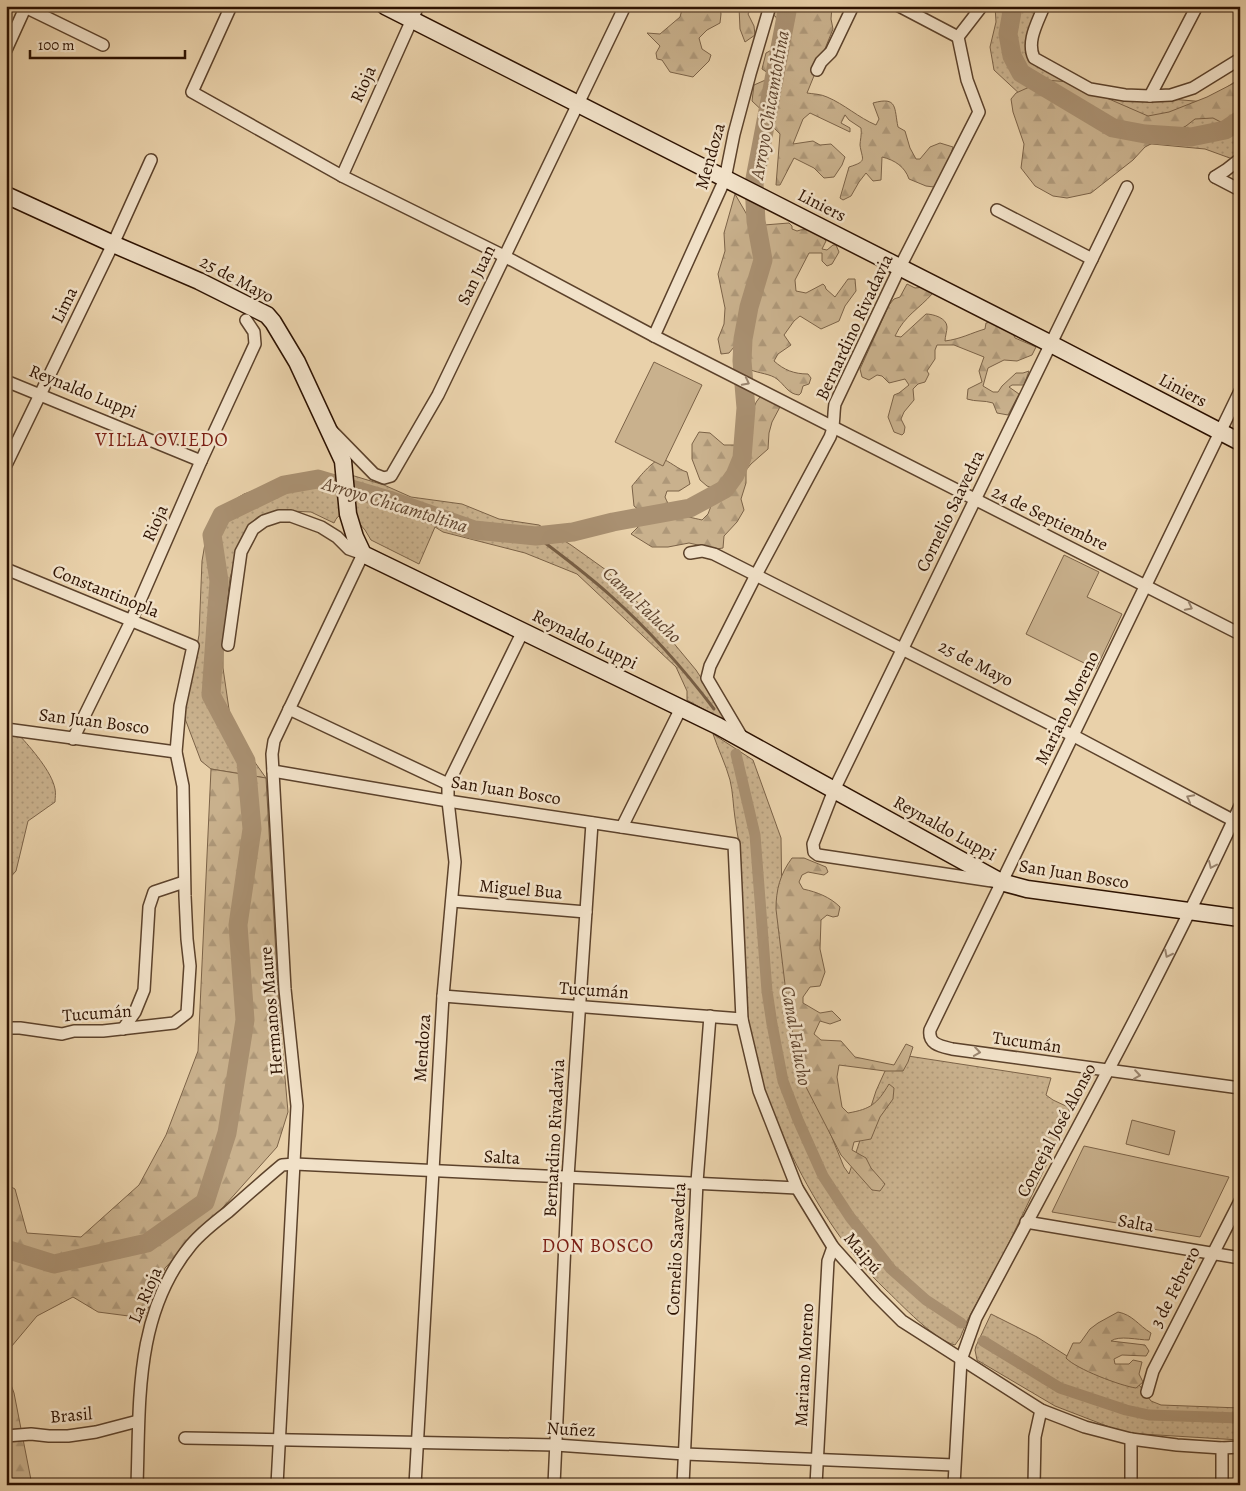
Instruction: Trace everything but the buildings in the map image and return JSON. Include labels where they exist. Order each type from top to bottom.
[{"type":"street","name":"24 de Septiembre","points":[[231,6],[192,92],[342,176],[504,256],[654,336],[1240,634]]},
{"type":"street","name":"Liniers","points":[[385,6],[414,13],[579,104],[1240,442]]},
{"type":"street","name":"San Juan","points":[[326,424],[374,474],[384,478],[391,476],[438,395],[625,6]]},
{"type":"street","name":"Mendoza","points":[[654,336],[731,182],[747,82],[770,6]]},
{"type":"street","points":[[817,70],[821,62],[831,52],[853,6]]},
{"type":"street","points":[[898,6],[958,37],[982,6]]},
{"type":"street","points":[[1044,6],[1031,40],[1031,52],[1034,58],[1090,89],[1125,95],[1150,96],[1171,94],[1193,88],[1240,59]]},
{"type":"street","points":[[1150,96],[1197,6]]},
{"type":"street","points":[[6,50],[25,7],[103,45]]},
{"type":"street","name":"Rioja","points":[[342,176],[414,13]]},
{"type":"street","name":"Bernardino Rivadavia","points":[[743,740],[707,678],[710,666],[834,427],[835,404],[900,267],[979,112],[967,80],[958,37]]},
{"type":"street","points":[[1240,159],[1214,177],[1240,190]]},
{"type":"street","name":"Lima","points":[[6,465],[113,244],[151,160]]},
{"type":"street","name":"Cornelio Saavedra","points":[[814,852],[813,844],[834,790],[1127,187]]},
{"type":"street","name":"25 de Mayo","points":[[6,195],[113,244],[199,280],[268,316],[274,322],[297,362],[343,461],[348,514],[355,537],[363,554]]},
{"type":"street","points":[[997,210],[1092,258]]},
{"type":"street","name":"Rioja","points":[[72,739],[132,620],[201,461],[255,344],[254,332],[246,320]]},
{"type":"street","name":"Reynaldo Luppi","points":[[6,381],[201,461]]},
{"type":"street","name":"Mariano Moreno","points":[[931,1041],[929,1037],[930,1030],[1240,391]]},
{"type":"street","name":"Reynaldo Luppi","points":[[228,645],[241,552],[253,529],[264,521],[279,516],[291,516],[321,527],[337,537],[349,549],[363,554],[681,708],[743,740],[1001,882]]},
{"type":"street","name":"25 de Mayo","points":[[690,553],[702,551],[714,554],[903,648],[1236,822]]},
{"type":"street","name":"Hermanos Maure","points":[[277,1485],[297,1106],[285,989],[272,754],[274,741],[363,554]]},
{"type":"street","name":"Constantinopla","points":[[6,569],[193,646],[180,706],[176,752]]},
{"type":"street","name":"Mendoza","points":[[415,1485],[443,996],[455,862],[448,801],[448,784],[523,631]]},
{"type":"street","points":[[622,827],[681,708]]},
{"type":"street","points":[[289,709],[448,784]]},
{"type":"street","name":"San Juan Bosco","points":[[6,729],[176,752]]},
{"type":"street","points":[[123,1029],[135,1012],[144,990],[149,907],[154,892],[184,882],[183,786],[176,752]]},
{"type":"street","name":"San Juan Bosco","points":[[273,771],[448,801],[734,844]]},
{"type":"street","name":"Concejal José Alonso","points":[[954,1485],[961,1360],[976,1318],[1108,1071],[1236,822],[1240,806]]},
{"type":"street","name":"Bernardino Rivadavia","points":[[554,1485],[568,1178],[592,823]]},
{"type":"street","name":"Maipú","points":[[734,844],[742,1019],[759,1091],[797,1188],[833,1247],[902,1322],[1041,1410],[1085,1427],[1132,1438],[1177,1445],[1222,1448],[1240,1447]]},
{"type":"street","name":"San Juan Bosco","points":[[814,852],[818,855],[1001,882],[1026,889],[1240,918]]},
{"type":"street","name":"Tucumán","points":[[6,1028],[62,1034],[74,1031],[123,1029],[174,1023],[187,1013],[190,966],[184,882]]},
{"type":"street","name":"Miguel Bua","points":[[452,901],[586,912]]},
{"type":"street","name":"Tucumán","points":[[443,996],[742,1019]]},
{"type":"street","name":"Cornelio Saavedra","points":[[683,1485],[697,1182],[710,1016]]},
{"type":"street","name":"Tucumán","points":[[931,1041],[938,1046],[952,1049],[1240,1088]]},
{"type":"street","name":"La Rioja","points":[[137,1485],[141,1371],[147,1337],[162,1291],[178,1262],[198,1239],[282,1164],[296,1141]]},
{"type":"street","points":[[282,1164],[295,1164]]},
{"type":"street","name":"Salta","points":[[295,1164],[797,1188]]},
{"type":"street","name":"3 de Febrero","points":[[1147,1392],[1153,1371],[1240,1201]]},
{"type":"street","name":"Salta","points":[[1026,1222],[1240,1258]]},
{"type":"street","name":"Mariano Moreno","points":[[816,1485],[828,1261],[833,1247]]},
{"type":"street","points":[[1034,1485],[1035,1437],[1041,1410]]},
{"type":"street","name":"Brasil","points":[[6,1436],[31,1434],[68,1436],[96,1432],[138,1421]]},
{"type":"street","name":"Nuñez","points":[[185,1438],[556,1445],[685,1454],[954,1465]]},
{"type":"street","points":[[1131,1485],[1132,1438]]},
{"type":"street","points":[[1222,1448],[1222,1485]]},
{"type":"green space","points":[[683,6],[720,6],[720,23],[707,30],[699,38],[702,49],[711,55],[709,61],[693,77],[670,72],[662,60],[657,59],[656,53],[660,46],[647,33],[660,34],[680,17]]},
{"type":"green space","points":[[752,6],[748,14],[754,26],[755,35],[745,42],[740,29],[739,7]]},
{"type":"green space","points":[[762,6],[832,6],[831,19],[833,29],[807,93],[827,97],[876,125],[879,119],[873,103],[887,101],[891,103],[895,109],[898,127],[905,131],[910,148],[916,159],[920,159],[930,147],[940,143],[953,147],[944,176],[934,187],[909,179],[899,165],[882,157],[881,180],[873,181],[866,173],[851,196],[843,200],[840,198],[849,167],[859,163],[862,159],[860,145],[861,128],[845,115],[841,123],[850,128],[850,132],[810,113],[803,119],[793,144],[813,141],[820,145],[831,144],[845,157],[842,165],[834,177],[824,178],[814,168],[794,158],[780,185],[776,185],[780,134],[774,128],[770,118],[752,101],[754,85],[770,78],[771,75],[762,69],[766,53],[779,46],[780,33],[776,17]]},
{"type":"green space","points":[[995,6],[1013,6],[1012,11],[1044,6],[1025,53],[1077,91],[1206,102],[1240,78],[1240,159],[1238,161],[1205,149],[1099,139],[1037,110],[994,70],[990,47],[996,22]]},
{"type":"green space","points":[[1045,80],[1070,82],[1148,116],[1169,112],[1207,97],[1240,80],[1240,132],[1213,118],[1195,119],[1186,126],[1145,147],[1133,160],[1091,193],[1067,198],[1053,196],[1035,186],[1021,168],[1024,144],[1013,112],[1011,99],[1016,93]]},
{"type":"green space","points":[[735,194],[750,220],[764,225],[789,223],[792,229],[797,231],[809,230],[820,235],[826,241],[822,249],[827,250],[836,245],[839,252],[832,264],[827,266],[822,261],[822,253],[809,253],[795,280],[796,291],[806,293],[823,284],[835,297],[848,279],[855,279],[856,291],[845,306],[839,321],[821,329],[800,316],[784,335],[791,345],[778,354],[774,361],[785,369],[808,374],[811,378],[809,384],[803,386],[799,395],[789,391],[774,377],[751,370],[748,354],[734,347],[729,353],[721,354],[718,339],[724,324],[725,308],[718,274],[725,251],[724,233]]},
{"type":"green space","points":[[907,284],[915,288],[925,287],[933,293],[907,318],[895,336],[901,337],[926,314],[929,314],[945,321],[947,329],[945,341],[985,329],[986,323],[991,322],[1012,331],[1015,338],[1036,347],[1032,355],[1017,361],[1004,360],[988,368],[983,386],[993,392],[998,392],[1016,373],[1029,371],[1024,385],[1012,385],[1009,387],[1019,394],[1008,415],[997,413],[993,403],[967,399],[968,389],[982,382],[979,371],[984,357],[954,345],[937,345],[935,359],[927,371],[929,374],[925,382],[918,384],[913,389],[914,400],[901,419],[905,427],[904,433],[902,435],[894,432],[888,417],[894,395],[909,385],[905,379],[889,383],[882,376],[877,375],[869,380],[862,377],[860,369],[889,305],[894,299],[900,297]]},
{"type":"green space","points":[[654,362],[702,385],[663,466],[615,442]]},
{"type":"green space","points":[[760,397],[769,397],[781,405],[772,422],[768,449],[746,470],[746,483],[741,499],[744,510],[737,522],[724,536],[723,548],[716,549],[689,543],[668,547],[652,547],[631,534],[639,526],[640,511],[634,506],[632,486],[658,460],[662,459],[687,472],[690,484],[679,491],[667,491],[665,497],[671,508],[680,514],[702,520],[708,514],[717,490],[707,486],[700,480],[692,459],[692,444],[699,432],[710,433],[724,445],[746,445],[750,433],[752,414]]},
{"type":"green space","points":[[351,475],[384,485],[411,497],[462,504],[499,519],[539,525],[571,545],[606,570],[652,617],[696,670],[732,725],[687,700],[687,691],[676,667],[577,574],[525,553],[443,532],[435,527],[419,564],[371,540],[352,515],[356,511],[340,515],[334,523],[311,512],[290,511],[258,517],[250,524],[242,537],[230,578],[223,635],[223,668],[232,730],[266,778],[211,769],[201,761],[184,716],[199,635],[202,561],[208,526],[224,506],[244,494],[286,479]]},
{"type":"green space","points":[[1064,555],[1099,572],[1087,597],[1122,614],[1096,669],[1026,634]]},
{"type":"green space","points":[[6,734],[19,735],[40,760],[53,782],[55,802],[28,821],[16,871],[6,882]]},
{"type":"green space","points":[[713,734],[753,760],[781,838],[782,906],[817,1101],[844,1167],[849,1174],[876,1091],[885,1071],[908,1056],[1051,1078],[1046,1095],[1068,1107],[1069,1118],[1006,1249],[955,1345],[937,1336],[918,1321],[859,1261],[812,1194],[775,1118],[761,1078],[744,1002],[741,968],[740,854],[730,780]]},
{"type":"green space","points":[[211,769],[266,778],[279,1009],[288,1112],[277,1147],[165,1268],[144,1318],[98,1312],[73,1297],[37,1316],[6,1353],[6,1184],[15,1189],[27,1233],[81,1237],[139,1185],[166,1135],[198,1051]]},
{"type":"green space","points":[[792,858],[804,858],[826,867],[828,872],[824,875],[808,872],[802,875],[799,882],[803,889],[823,895],[840,907],[838,916],[827,915],[821,920],[820,949],[825,972],[820,986],[810,987],[803,997],[803,1003],[820,1013],[832,1011],[841,1020],[830,1024],[820,1021],[814,1034],[821,1040],[841,1041],[855,1057],[894,1065],[906,1044],[913,1047],[903,1071],[885,1071],[839,1065],[837,1077],[842,1107],[848,1113],[862,1110],[873,1104],[889,1084],[894,1088],[893,1099],[880,1117],[871,1139],[854,1142],[852,1150],[866,1158],[871,1168],[885,1184],[880,1191],[872,1190],[841,1155],[806,1087],[789,1018],[776,909],[780,882],[784,870]]},
{"type":"green space","points":[[1132,1120],[1175,1131],[1169,1155],[1126,1144]]},
{"type":"green space","points":[[1084,1146],[1229,1177],[1200,1237],[1052,1212]]},
{"type":"green space","points":[[1118,1312],[1132,1318],[1151,1333],[1149,1340],[1124,1338],[1111,1341],[1145,1345],[1149,1351],[1146,1356],[1122,1355],[1114,1359],[1115,1364],[1129,1364],[1133,1360],[1142,1362],[1139,1374],[1143,1382],[1136,1388],[1099,1376],[1079,1367],[1066,1358],[1073,1343],[1080,1343],[1090,1329]]},
{"type":"green space","points":[[991,1314],[1037,1337],[1078,1363],[1137,1382],[1151,1401],[1161,1405],[1240,1408],[1240,1440],[1125,1433],[1055,1406],[977,1360],[976,1346]]},
{"type":"green space","points":[[6,1371],[14,1393],[32,1485],[6,1485]]},
{"type":"waterway","name":"Arroyo Chicamtoltina","points":[[6,1249],[54,1264],[147,1243],[205,1202],[227,1133],[245,1020],[238,925],[252,829],[246,761],[211,695],[219,581],[212,535],[222,515],[284,485],[318,479],[389,500],[474,530],[536,536],[573,532],[613,522],[690,508],[725,489],[735,475],[742,458],[746,408],[742,361],[743,339],[749,307],[763,260],[756,221],[754,184],[788,6]]},
{"type":"waterway","name":"Arroyo Chicamtoltina","points":[[1013,6],[1008,34],[1012,56],[1021,73],[1113,128],[1145,134],[1191,137],[1225,130],[1240,120]]},
{"type":"waterway","name":"Canal Falucho","points":[[536,536],[593,580],[639,622],[678,664],[714,709]]},
{"type":"waterway","name":"Canal Falucho","points":[[736,754],[755,835],[767,991],[772,1024],[783,1081],[798,1120],[823,1176],[850,1217],[891,1269],[926,1300],[961,1323]]},
{"type":"waterway","name":"Canal Falucho","points":[[983,1341],[1060,1388],[1126,1410],[1149,1415],[1240,1418]]},
{"type":"district","name":"VILLA OVIEDO","points":[[162,440]]},
{"type":"district","name":"DON BOSCO","points":[[598,1246]]}]
